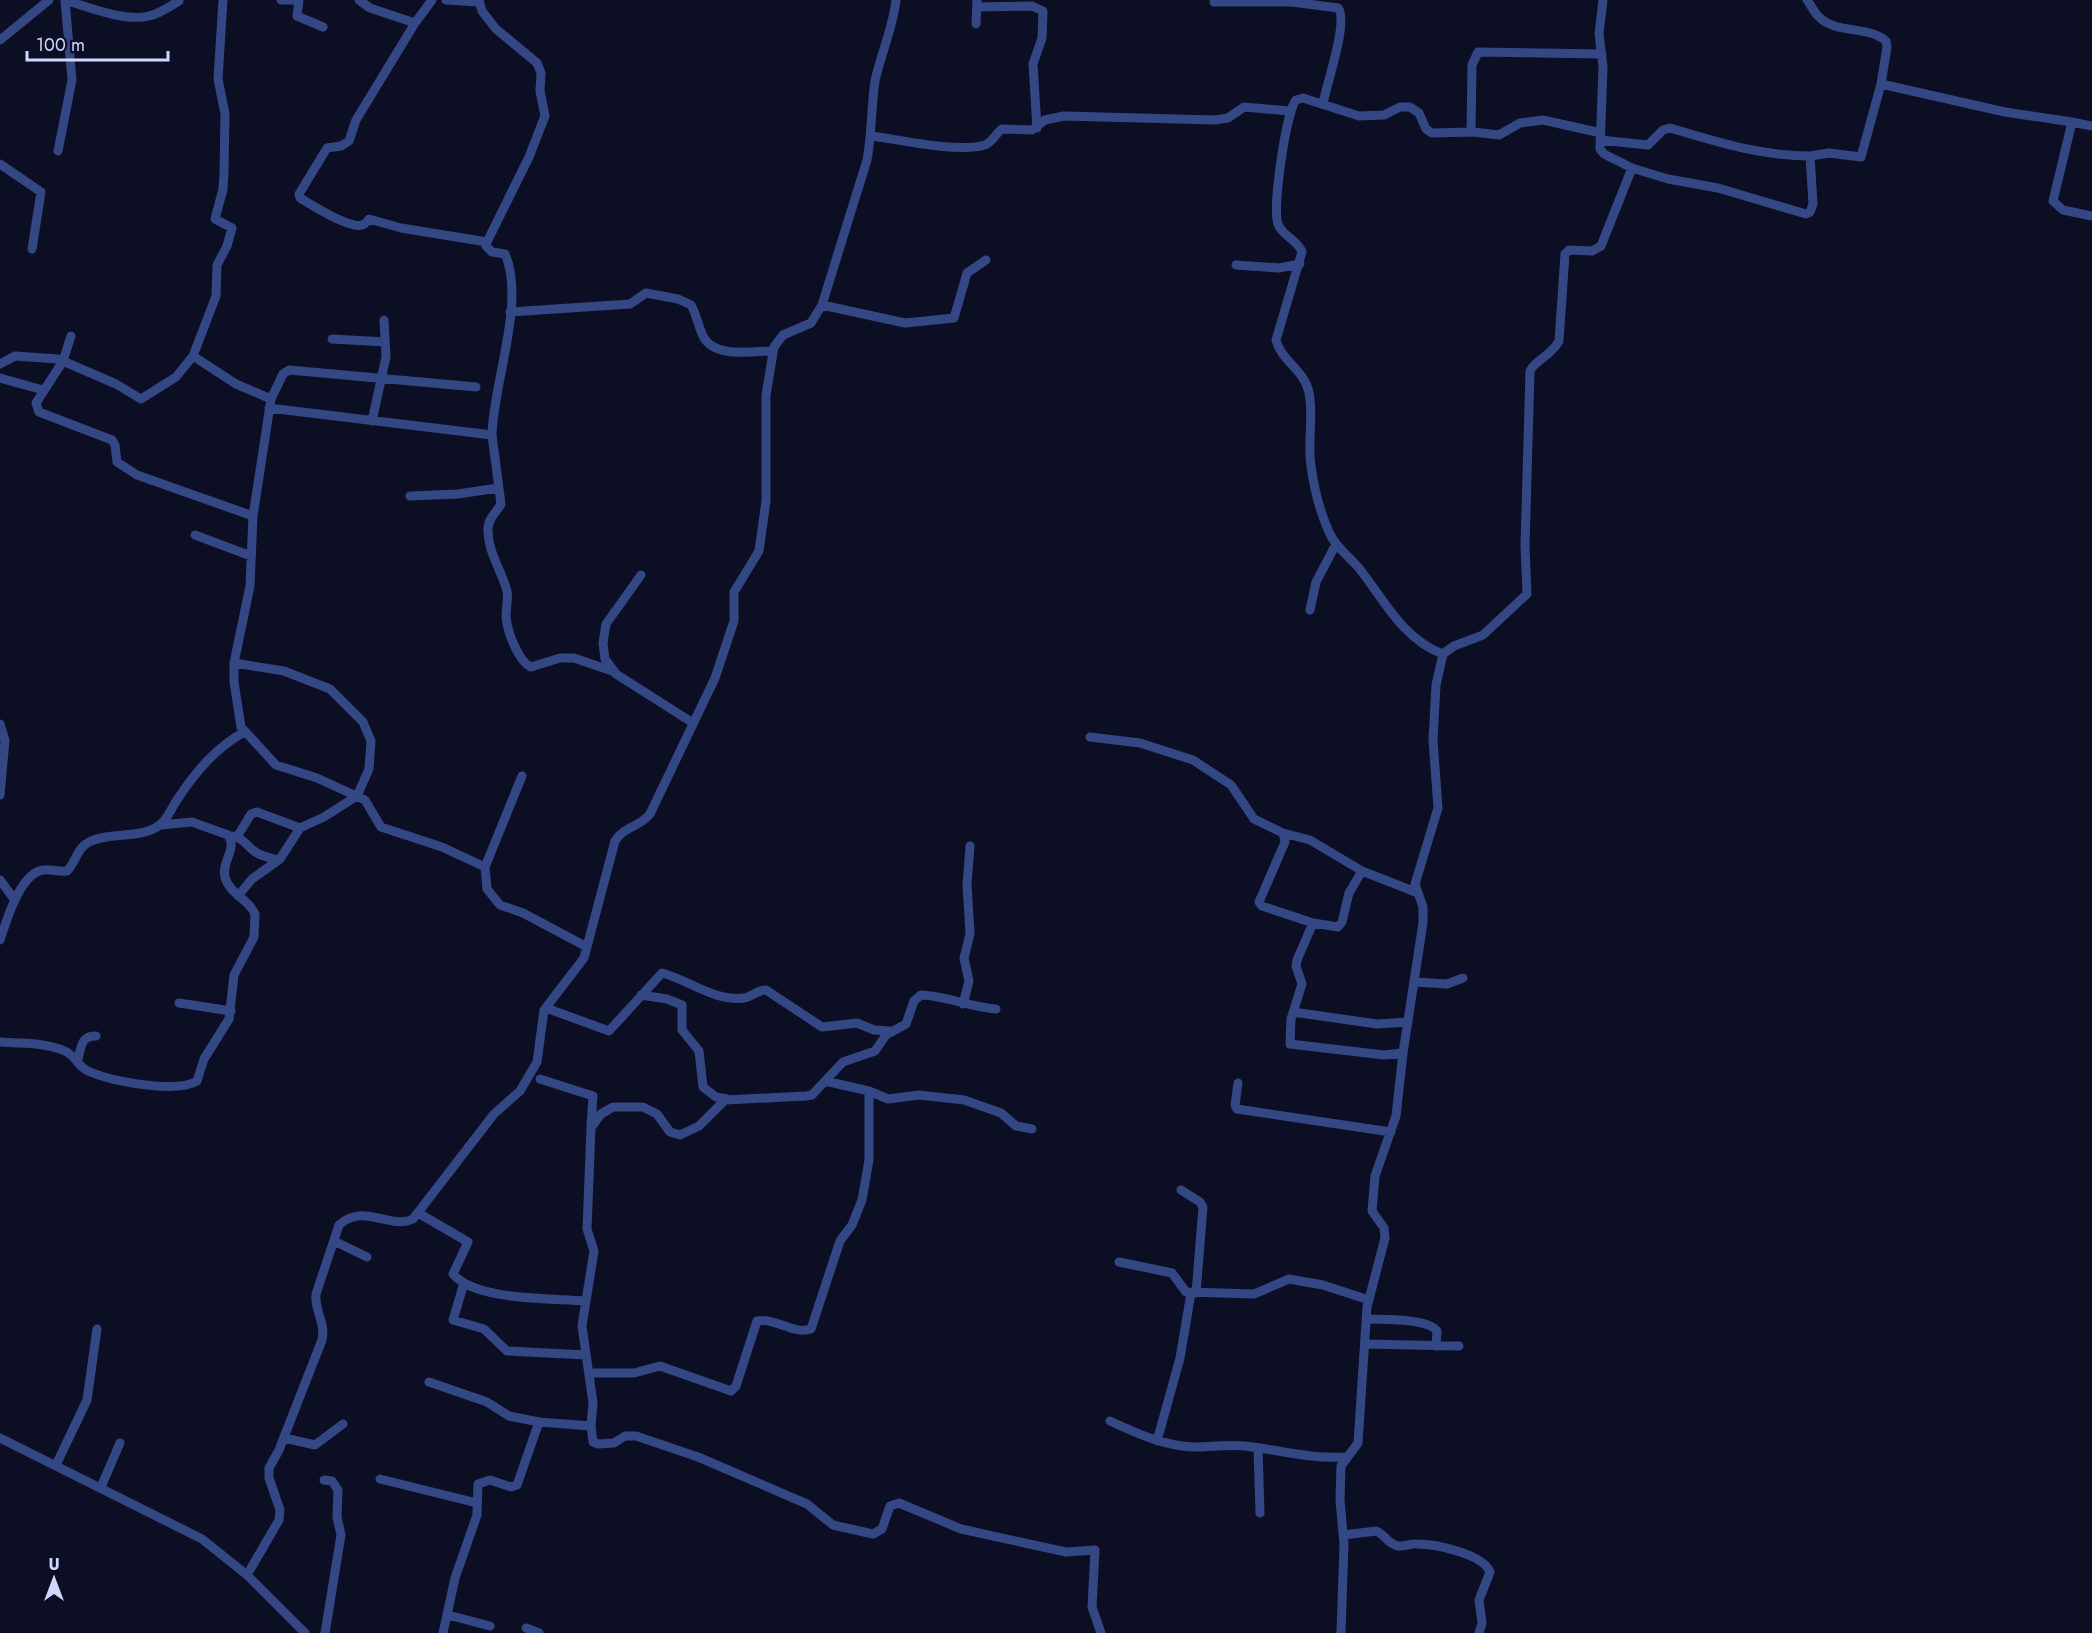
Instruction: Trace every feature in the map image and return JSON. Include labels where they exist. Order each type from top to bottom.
[{"type":"street","points":[[0,40],[49,0]]},
{"type":"street","points":[[58,151],[72,80],[65,0],[105,12],[141,17],[154,14],[179,1]]},
{"type":"street","points":[[0,364],[18,356],[63,361],[116,384],[141,399],[176,377],[193,356],[216,296],[216,265],[227,246],[232,228],[215,219],[223,189],[224,173],[225,114],[218,79],[223,0]]},
{"type":"street","points":[[281,0],[299,0],[297,16],[299,19],[323,27]]},
{"type":"street","points":[[359,0],[370,8],[415,23]]},
{"type":"street","points":[[432,0],[415,23],[356,120],[349,141],[340,146],[327,148],[299,194],[300,198],[330,216],[359,225],[364,225],[369,219],[401,228],[487,242]]},
{"type":"street","points":[[446,0],[479,1],[496,29],[537,63],[541,73],[540,91],[545,116],[529,157],[487,242],[488,249],[505,254],[507,257],[510,312],[492,435],[501,504],[489,522],[490,548],[507,590],[509,603],[506,622],[523,661],[531,667],[560,658],[574,658],[612,671],[693,723]]},
{"type":"street","points":[[247,1575],[279,1520],[277,1497],[268,1473],[322,1340],[324,1328],[316,1305],[316,1294],[339,1225],[345,1220],[370,1214],[404,1222],[420,1214],[487,1123],[520,1091],[537,1062],[546,1008],[584,958],[590,926],[615,841],[618,836],[642,823],[650,814],[715,678],[734,621],[734,592],[756,558],[761,543],[766,501],[766,395],[773,351],[783,335],[811,323],[822,305],[872,136],[876,81],[894,19],[896,0]]},
{"type":"street","points":[[1603,0],[1599,34],[1602,54],[1600,149],[1604,154],[1632,168],[1668,179],[1718,188],[1806,214],[1810,212],[1813,204],[1810,156]]},
{"type":"street","points":[[1443,654],[1417,642],[1385,606],[1358,567],[1336,544],[1329,533],[1317,497],[1311,466],[1309,392],[1305,380],[1281,352],[1276,340],[1300,264],[1301,248],[1278,222],[1278,189],[1289,111],[1298,99],[1323,104],[1359,116],[1384,115],[1400,107],[1410,107],[1419,113],[1429,132],[1499,135],[1520,123],[1543,120],[1601,137],[1648,145],[1663,130],[1670,128],[1741,149],[1774,154],[1810,156],[1829,153],[1861,157],[1881,84],[1886,41],[1878,36],[1825,22],[1819,18],[1807,0]]},
{"type":"street","points":[[1214,2],[1292,1],[1334,6],[1341,10],[1336,53],[1323,104]]},
{"type":"street","points":[[976,24],[977,4],[1032,6],[1043,11],[1042,38],[1033,64],[1037,128]]},
{"type":"street","points":[[1471,132],[1472,65],[1478,52],[1602,54]]},
{"type":"street","points":[[1881,84],[2005,112],[2092,126]]},
{"type":"street","points":[[872,136],[941,146],[981,145],[990,142],[1002,129],[1026,131],[1037,128],[1045,120],[1064,116],[1215,120],[1228,118],[1244,107],[1289,111]]},
{"type":"street","points":[[2072,122],[2054,201],[2063,210],[2092,216]]},
{"type":"street","points":[[0,165],[41,192],[32,249]]},
{"type":"street","points":[[1110,1421],[1156,1441],[1188,1446],[1227,1445],[1291,1451],[1309,1458],[1345,1457],[1353,1452],[1358,1443],[1369,1300],[1385,1231],[1372,1211],[1375,1176],[1396,1116],[1407,1022],[1424,916],[1415,884],[1438,808],[1433,740],[1436,685],[1443,654],[1454,646],[1484,635],[1527,594],[1525,546],[1530,371],[1535,363],[1553,351],[1559,341],[1565,254],[1569,250],[1592,250],[1601,246],[1632,168]]},
{"type":"street","points":[[822,305],[905,323],[954,318],[966,273],[986,260]]},
{"type":"street","points":[[1236,265],[1279,268],[1300,264]]},
{"type":"street","points":[[510,312],[630,304],[646,292],[678,299],[691,305],[703,337],[714,348],[730,351],[773,351]]},
{"type":"street","points":[[372,421],[379,380],[386,363],[384,320]]},
{"type":"street","points":[[71,336],[63,361],[35,405],[39,412],[112,440],[116,445],[117,462],[123,468],[253,516]]},
{"type":"street","points":[[332,339],[385,342]]},
{"type":"street","points":[[193,356],[270,404],[372,421],[492,435]]},
{"type":"street","points":[[476,387],[379,380],[289,370],[283,374],[270,404],[253,516],[250,586],[234,663],[239,720],[244,732],[276,765],[317,778],[357,796],[369,804],[381,826],[442,847],[485,867]]},
{"type":"street","points":[[0,378],[43,390]]},
{"type":"street","points":[[410,496],[458,494],[498,488]]},
{"type":"street","points":[[195,535],[251,556]]},
{"type":"street","points":[[1311,610],[1316,582],[1336,544]]},
{"type":"street","points":[[612,671],[603,651],[604,631],[641,575]]},
{"type":"street","points":[[234,663],[284,671],[330,689],[363,723],[370,734],[371,762],[357,796],[324,817],[300,828],[278,860],[252,879],[238,896]]},
{"type":"street","points":[[0,724],[5,740],[0,795]]},
{"type":"street","points":[[161,825],[205,762],[222,744],[244,732]]},
{"type":"street","points":[[1090,736],[1140,743],[1197,762],[1231,785],[1254,819],[1284,833],[1310,840],[1362,871],[1418,893]]},
{"type":"street","points":[[522,776],[485,867],[487,889],[495,902],[523,913],[587,947]]},
{"type":"street","points":[[0,1042],[41,1044],[68,1053],[78,1059],[83,1068],[106,1077],[163,1086],[195,1083],[204,1059],[231,1011],[234,975],[254,934],[254,910],[231,888],[224,873],[233,836],[251,814],[257,812],[300,828]]},
{"type":"street","points":[[0,940],[14,899],[38,872],[67,871],[73,865],[82,846],[91,841],[137,833],[161,825],[192,822],[244,840],[253,850],[278,860]]},
{"type":"street","points":[[1284,833],[1285,842],[1260,904],[1312,923],[1341,925],[1348,892],[1362,871]]},
{"type":"street","points":[[963,1004],[969,981],[964,958],[970,934],[967,884],[970,846]]},
{"type":"street","points":[[0,880],[14,899]]},
{"type":"street","points":[[1312,923],[1297,960],[1296,966],[1302,984],[1293,1012],[1289,1040],[1291,1045],[1384,1055],[1403,1053]]},
{"type":"street","points":[[546,1008],[609,1031],[663,973],[705,991],[737,998],[748,997],[766,990],[822,1027],[858,1023],[874,1030],[890,1031],[906,1024],[914,1001],[921,995],[942,996],[963,1004],[996,1009]]},
{"type":"street","points":[[1415,982],[1448,984],[1463,978]]},
{"type":"street","points":[[641,995],[667,999],[682,1005],[682,1030],[699,1051],[703,1087],[716,1097],[731,1099],[812,1095],[843,1062],[875,1051],[890,1031]]},
{"type":"street","points":[[179,1003],[231,1011]]},
{"type":"street","points":[[1293,1012],[1377,1024],[1407,1022]]},
{"type":"street","points":[[78,1059],[84,1040],[88,1036],[96,1036]]},
{"type":"street","points":[[540,1079],[593,1096],[586,1229],[594,1251],[582,1326],[590,1373],[593,1403],[591,1426],[595,1444],[614,1443],[630,1435],[698,1457],[812,1506],[833,1525],[873,1534],[879,1533],[890,1506],[899,1503],[961,1529],[1066,1552],[1095,1550],[1092,1606],[1101,1633]]},
{"type":"street","points":[[825,1081],[868,1091],[888,1099],[919,1095],[964,1100],[992,1109],[1016,1126],[1032,1129]]},
{"type":"street","points":[[1238,1083],[1234,1105],[1237,1109],[1391,1132]]},
{"type":"street","points":[[590,1373],[634,1373],[660,1366],[731,1391],[736,1386],[757,1321],[765,1320],[801,1330],[812,1329],[840,1241],[852,1225],[862,1200],[869,1160],[868,1091]]},
{"type":"street","points":[[591,1128],[601,1114],[613,1107],[644,1107],[657,1114],[670,1132],[680,1135],[699,1126],[720,1103],[731,1099]]},
{"type":"street","points":[[1156,1441],[1180,1358],[1193,1293],[1203,1207],[1200,1202],[1180,1190]]},
{"type":"street","points":[[420,1214],[468,1242],[453,1274],[464,1283],[489,1293],[585,1301]]},
{"type":"street","points":[[334,1240],[367,1257]]},
{"type":"street","points":[[1119,1262],[1172,1273],[1186,1292],[1254,1294],[1289,1279],[1323,1285],[1369,1300]]},
{"type":"street","points":[[464,1283],[453,1320],[484,1329],[507,1351],[586,1354]]},
{"type":"street","points":[[1367,1319],[1404,1321],[1432,1326],[1437,1331],[1436,1346]]},
{"type":"street","points":[[56,1465],[87,1400],[97,1329]]},
{"type":"street","points":[[1365,1344],[1460,1346]]},
{"type":"street","points":[[429,1382],[487,1402],[509,1416],[539,1422],[591,1426]]},
{"type":"street","points":[[443,1633],[455,1578],[477,1515],[477,1488],[481,1481],[489,1480],[511,1487],[520,1482],[539,1422]]},
{"type":"street","points":[[284,1438],[315,1445],[343,1424]]},
{"type":"street","points":[[0,1438],[202,1539],[247,1575],[305,1633]]},
{"type":"street","points":[[101,1487],[120,1443]]},
{"type":"street","points":[[1258,1449],[1260,1513]]},
{"type":"street","points":[[1341,1633],[1344,1535],[1340,1500],[1341,1466],[1345,1457]]},
{"type":"street","points":[[380,1479],[477,1503]]},
{"type":"street","points":[[324,1480],[332,1481],[338,1490],[337,1517],[341,1535],[326,1633]]},
{"type":"street","points":[[1344,1535],[1376,1531],[1386,1542],[1399,1546],[1416,1543],[1451,1548],[1487,1566],[1490,1572],[1478,1606],[1482,1623],[1479,1633]]},
{"type":"street","points":[[448,1614],[490,1626]]},
{"type":"street","points":[[526,1628],[539,1633]]}]
